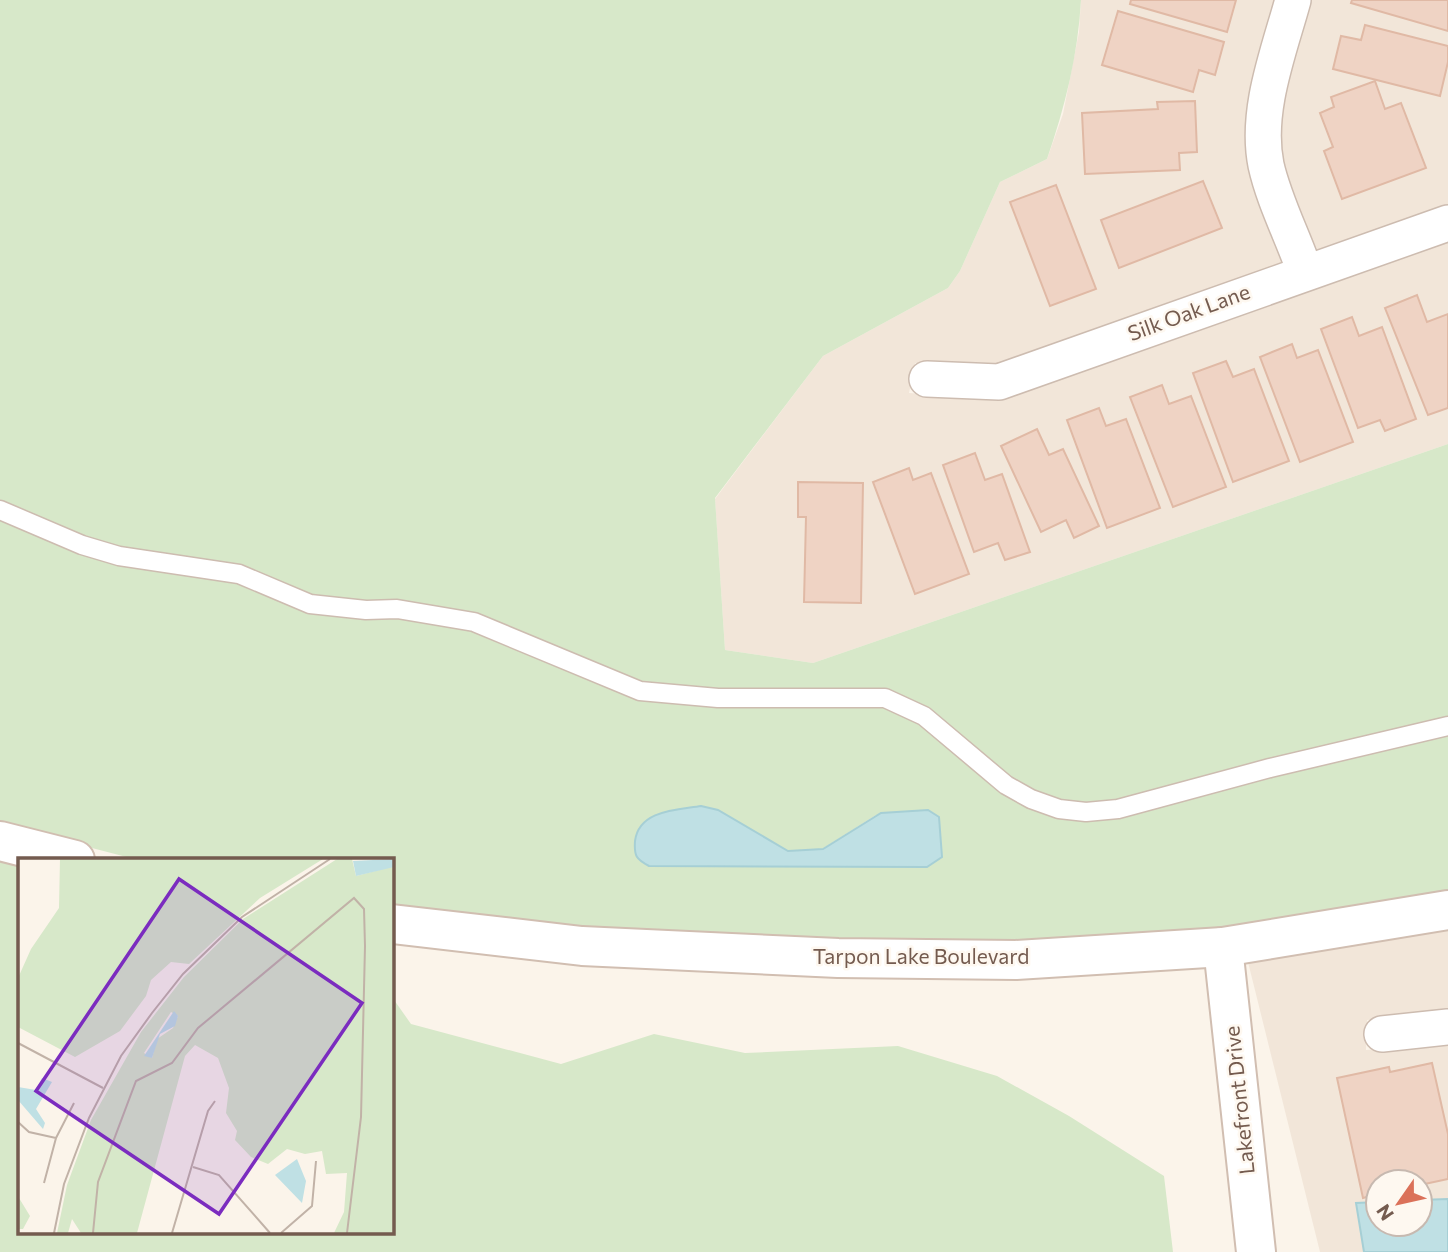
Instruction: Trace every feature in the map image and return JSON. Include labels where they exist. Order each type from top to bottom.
[{"type":"street","points":[[1293,0],[1264,122],[1266,164],[1305,272]]},
{"type":"street","name":"Silk Oak Lane","points":[[927,379],[999,382],[1448,223]]},
{"type":"street","points":[[0,841],[67,858]]},
{"type":"street","name":"Tarpon Lake Boulevard","points":[[394,924],[582,946],[838,958],[1016,960],[1223,947],[1448,910]]},
{"type":"street","name":"Lakefront Drive","points":[[1223,947],[1256,1252]]},
{"type":"street","points":[[1382,1034],[1448,1027]]},
{"type":"lane","points":[[0,510],[82,545],[119,556],[239,574],[310,604],[366,610],[397,608],[474,622],[640,691],[718,698],[885,698],[924,716],[1006,785],[1031,799],[1059,809],[1086,812],[1118,809],[1270,768],[1448,726]]},
{"type":"shaded area","points":[[1081,0],[1277,0],[1259,65],[1285,264],[997,366],[915,363],[909,393],[963,397],[1448,238],[1448,444],[813,663],[725,650],[715,499],[823,356],[948,288],[960,271],[1000,182],[1047,159],[1063,114],[1079,32]]},
{"type":"shaded area","points":[[1309,0],[1448,0],[1448,207],[1315,253],[1282,160],[1280,121],[1290,70]]},
{"type":"shaded area","points":[[1448,925],[1448,1012],[1367,1020],[1366,1050],[1448,1043],[1448,1199],[1434,1200],[1434,1168],[1364,1168],[1364,1203],[1356,1203],[1364,1252],[1320,1252],[1247,958]]},
{"type":"green space","points":[[0,0],[1081,0],[1070,81],[1047,159],[1000,182],[960,271],[948,288],[823,356],[715,498],[725,650],[813,663],[1448,444],[1448,894],[1222,932],[1017,945],[586,931],[394,908],[394,858],[130,858],[0,824]],"holes":[[[718,810],[788,851],[822,849],[876,815],[942,857],[927,867],[649,866]]]},
{"type":"green space","points":[[0,857],[18,862],[18,1234],[394,1234],[394,1000],[411,1024],[561,1064],[654,1034],[745,1053],[898,1046],[997,1076],[1069,1116],[1164,1176],[1173,1252],[0,1252]]},
{"type":"water","points":[[701,806],[718,810],[788,851],[823,849],[881,813],[928,810],[939,817],[942,857],[927,867],[649,866],[639,859],[635,841],[638,831],[651,817]]},
{"type":"water","points":[[1448,1199],[1448,1252],[1364,1252],[1356,1203],[1364,1203],[1364,1238],[1434,1238],[1434,1200]]},
{"type":"building","points":[[1131,0],[1236,0],[1227,32],[1130,4]]},
{"type":"building","points":[[1352,0],[1448,0],[1448,31],[1351,3]]},
{"type":"building","points":[[1118,11],[1224,42],[1215,75],[1199,70],[1193,92],[1102,65]]},
{"type":"building","points":[[1365,25],[1448,46],[1448,62],[1440,96],[1333,69],[1341,36],[1361,40]]},
{"type":"building","points":[[1375,81],[1385,109],[1401,103],[1426,168],[1342,199],[1324,151],[1333,147],[1320,113],[1334,107],[1331,97]]},
{"type":"building","points":[[1195,101],[1197,152],[1179,153],[1180,170],[1085,174],[1082,113],[1158,109],[1157,102]]},
{"type":"building","points":[[1203,181],[1222,228],[1119,268],[1101,220]]},
{"type":"building","points":[[1056,185],[1096,289],[1050,306],[1010,202]]},
{"type":"building","points":[[1417,295],[1427,322],[1448,314],[1448,408],[1428,415],[1385,308]]},
{"type":"building","points":[[1352,317],[1359,336],[1382,327],[1416,419],[1385,431],[1380,420],[1358,428],[1321,329]]},
{"type":"building","points":[[1292,344],[1297,358],[1318,350],[1353,442],[1300,462],[1260,357]]},
{"type":"building","points":[[1226,361],[1233,377],[1254,369],[1289,461],[1233,482],[1193,373]]},
{"type":"building","points":[[1162,385],[1169,404],[1191,396],[1226,487],[1173,507],[1130,397]]},
{"type":"building","points":[[1099,408],[1106,426],[1126,419],[1160,508],[1107,528],[1067,420]]},
{"type":"building","points":[[1037,429],[1049,455],[1063,449],[1099,526],[1074,538],[1066,520],[1041,532],[1001,446]]},
{"type":"building","points":[[975,453],[985,480],[1002,474],[1030,552],[1005,560],[998,543],[974,552],[943,465]]},
{"type":"building","points":[[909,468],[913,480],[931,473],[969,574],[915,594],[873,482]]},
{"type":"building","points":[[798,482],[863,483],[861,603],[804,602],[806,517],[798,517]]},
{"type":"building","points":[[1432,1063],[1448,1134],[1448,1179],[1434,1182],[1434,1168],[1364,1168],[1363,1198],[1337,1078],[1389,1067],[1390,1072]]}]
